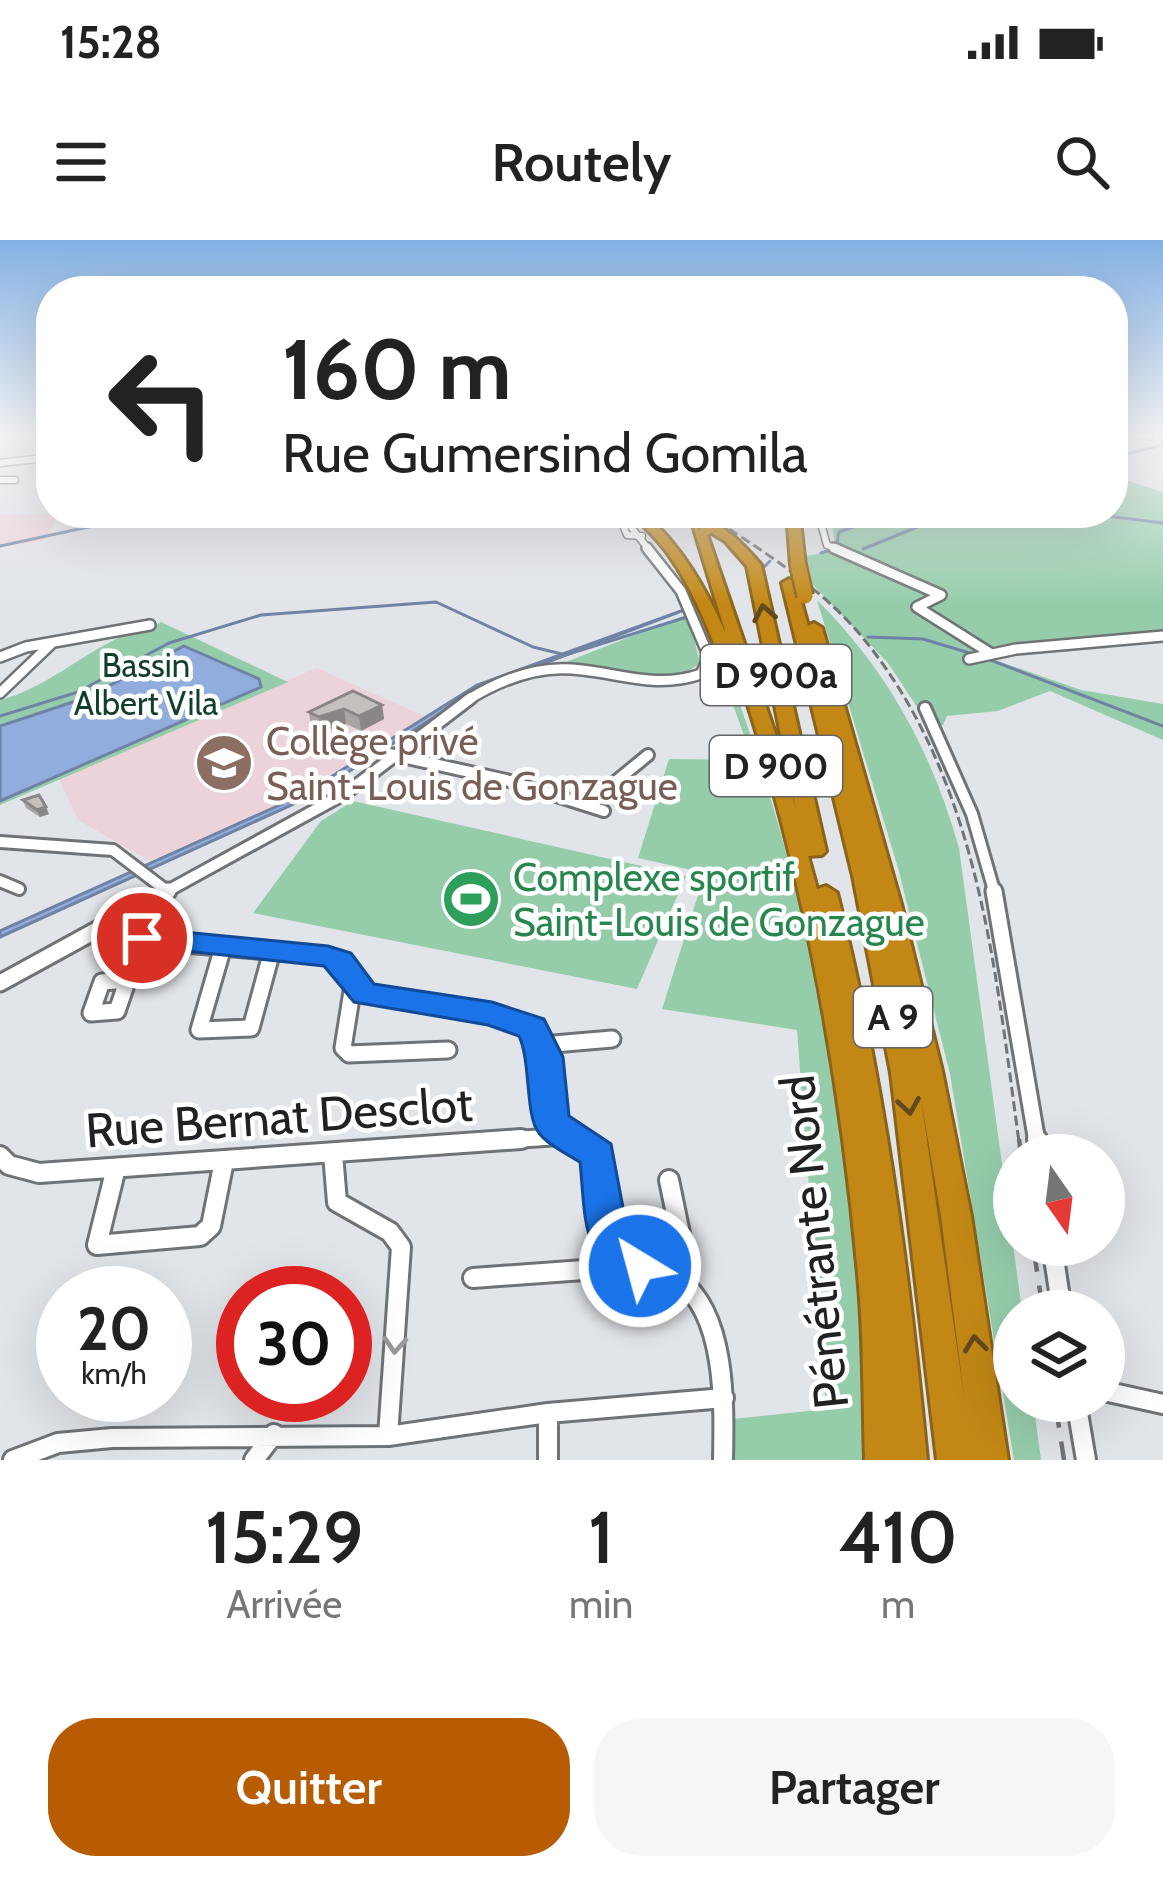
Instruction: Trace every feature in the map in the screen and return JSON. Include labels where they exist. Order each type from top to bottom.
[{"type":"highway","name":"D 900a","points":[[653,528],[700,594],[765,754],[838,1014]]},
{"type":"highway","name":"D 900","points":[[698,528],[787,804],[838,1014]]},
{"type":"highway","name":"D 900","points":[[699,528],[754,654],[815,851]]},
{"type":"highway","name":"D 900a","points":[[712,528],[730,538],[754,565],[815,851]]},
{"type":"highway","name":"A 9","points":[[782,528],[784,554],[797,581],[882,868],[930,1073],[964,1261],[990,1460]]},
{"type":"highway","name":"A 9","points":[[794,528],[797,581],[904,1073],[955,1460]]},
{"type":"highway","name":"Pénétrante Nord","points":[[815,851],[869,1090],[895,1283],[908,1460]]},
{"type":"highway","name":"Pénétrante Nord","points":[[838,1014],[874,1288],[883,1460]]},
{"type":"street","points":[[624,528],[627,535],[642,536]]},
{"type":"street","points":[[0,982],[346,793],[389,754],[508,679],[572,668],[648,683],[678,682],[700,674],[709,657],[692,610],[634,528]]},
{"type":"street","points":[[824,528],[831,548],[941,595],[917,607],[990,653]]},
{"type":"street","points":[[0,657],[150,625]]},
{"type":"street","points":[[969,659],[1163,636]]},
{"type":"street","points":[[0,693],[52,643]]},
{"type":"street","points":[[925,709],[977,822],[1007,942],[1036,1134]]},
{"type":"street","points":[[389,754],[604,811]]},
{"type":"street","points":[[587,805],[648,755]]},
{"type":"street","points":[[1,843],[95,846],[143,869],[167,891]]},
{"type":"street","points":[[0,881],[20,889]]},
{"type":"street","points":[[125,915],[138,936],[127,980]]},
{"type":"street","points":[[102,928],[340,961],[352,985],[365,994],[516,1020],[532,1028],[542,1045],[551,1123],[597,1155],[609,1239],[619,1255],[677,1277],[698,1298],[724,1399],[723,1460]]},
{"type":"street","points":[[223,947],[199,1030],[251,1028],[272,951]]},
{"type":"street","points":[[352,985],[344,1048],[349,1054],[448,1051]]},
{"type":"street","points":[[542,1045],[612,1039]]},
{"type":"street","name":"Rue Bernat Desclot","points":[[0,1156],[9,1165],[39,1173],[568,1136]]},
{"type":"street","points":[[333,1154],[337,1202],[390,1232],[402,1255],[388,1436]]},
{"type":"street","points":[[116,1168],[98,1244],[200,1236],[211,1226],[224,1161]]},
{"type":"street","points":[[669,1180],[683,1244],[677,1277]]},
{"type":"street","points":[[473,1278],[640,1266]]},
{"type":"street","points":[[1125,1396],[1163,1404]]},
{"type":"street","points":[[13,1460],[58,1443],[112,1438],[388,1436],[548,1413],[724,1399]]},
{"type":"street","points":[[548,1413],[548,1460]]},
{"type":"street","points":[[1080,1422],[1086,1460]]},
{"type":"street","points":[[254,1460],[274,1434]]},
{"type":"shaded area","points":[[36,514],[36,528],[51,528],[43,541],[0,547],[0,515]]},
{"type":"shaded area","name":"Collège privé Saint-Louis de Gonzague","points":[[317,668],[426,717],[272,809],[278,814],[263,813],[150,861],[78,820],[59,779]]},
{"type":"green space","points":[[1128,490],[1163,492],[1163,634],[981,655],[1081,690],[1163,704],[1163,740],[1050,691],[998,711],[947,716],[943,725],[929,725],[888,663],[813,585],[806,556],[836,550],[832,528],[1128,528]]},
{"type":"green space","points":[[817,600],[865,655],[904,715],[935,779],[959,848],[998,1134],[993,1134],[993,1266],[1016,1266],[1019,1290],[993,1290],[993,1333],[950,1074],[898,868]]},
{"type":"green space","points":[[688,614],[700,663],[680,677],[561,664]]},
{"type":"green space","name":"Bassin Albert Vila","points":[[161,622],[288,682],[0,805],[0,700],[31,688],[118,638]]},
{"type":"green space","points":[[725,683],[732,683],[765,780],[814,971],[845,1162],[867,1460],[735,1460],[733,1419],[826,1409],[797,1030],[662,1009],[705,873],[638,858],[669,759],[753,760]]},
{"type":"green space","name":"Complexe sportif Saint-Louis de Gonzague","points":[[353,801],[686,876],[637,989],[253,913],[321,821]]},
{"type":"green space","points":[[1008,1422],[1036,1422],[1041,1460],[1014,1460]]},
{"type":"water","points":[[684,610],[482,687],[307,798],[0,937],[0,931],[302,795],[477,685]]},
{"type":"water","name":"Bassin Albert Vila","points":[[184,646],[259,679],[261,687],[0,801],[0,726],[88,697]]},
{"type":"building","points":[[353,691],[382,705],[359,716],[344,709],[319,717],[309,712]]},
{"type":"building","points":[[39,795],[46,807],[37,810],[23,800]]},
{"type":"waterway","points":[[1128,519],[1163,523]]},
{"type":"waterway","points":[[0,546],[83,528]]},
{"type":"waterway","points":[[821,553],[836,548],[839,532],[851,528]]},
{"type":"waterway","points":[[863,549],[915,528]]},
{"type":"waterway","points":[[764,567],[770,561]]},
{"type":"waterway","points":[[0,716],[78,692],[169,643],[261,615],[436,602],[533,647],[566,655]]},
{"type":"waterway","points":[[566,655],[687,617]]},
{"type":"waterway","points":[[868,637],[923,639],[976,655]]},
{"type":"waterway","points":[[559,657],[566,655]]},
{"type":"waterway","points":[[985,658],[1163,726]]},
{"type":"railway","points":[[727,528],[789,570],[846,619],[902,693],[933,752],[976,878],[1018,1134]]},
{"type":"railway","points":[[1036,1266],[1040,1290]]},
{"type":"railway","points":[[1058,1422],[1064,1460]]},
{"type":"place","name":"Collège privé Saint-Louis de Gonzague","points":[[224,763]]},
{"type":"place","name":"Complexe sportif Saint-Louis de Gonzague","points":[[471,899]]},
{"type":"route","points":[[142,938],[328,956],[340,961],[352,985],[365,994],[492,1014],[532,1028],[546,1057],[551,1123],[591,1146],[597,1155],[609,1239],[619,1255],[640,1266]]}]
